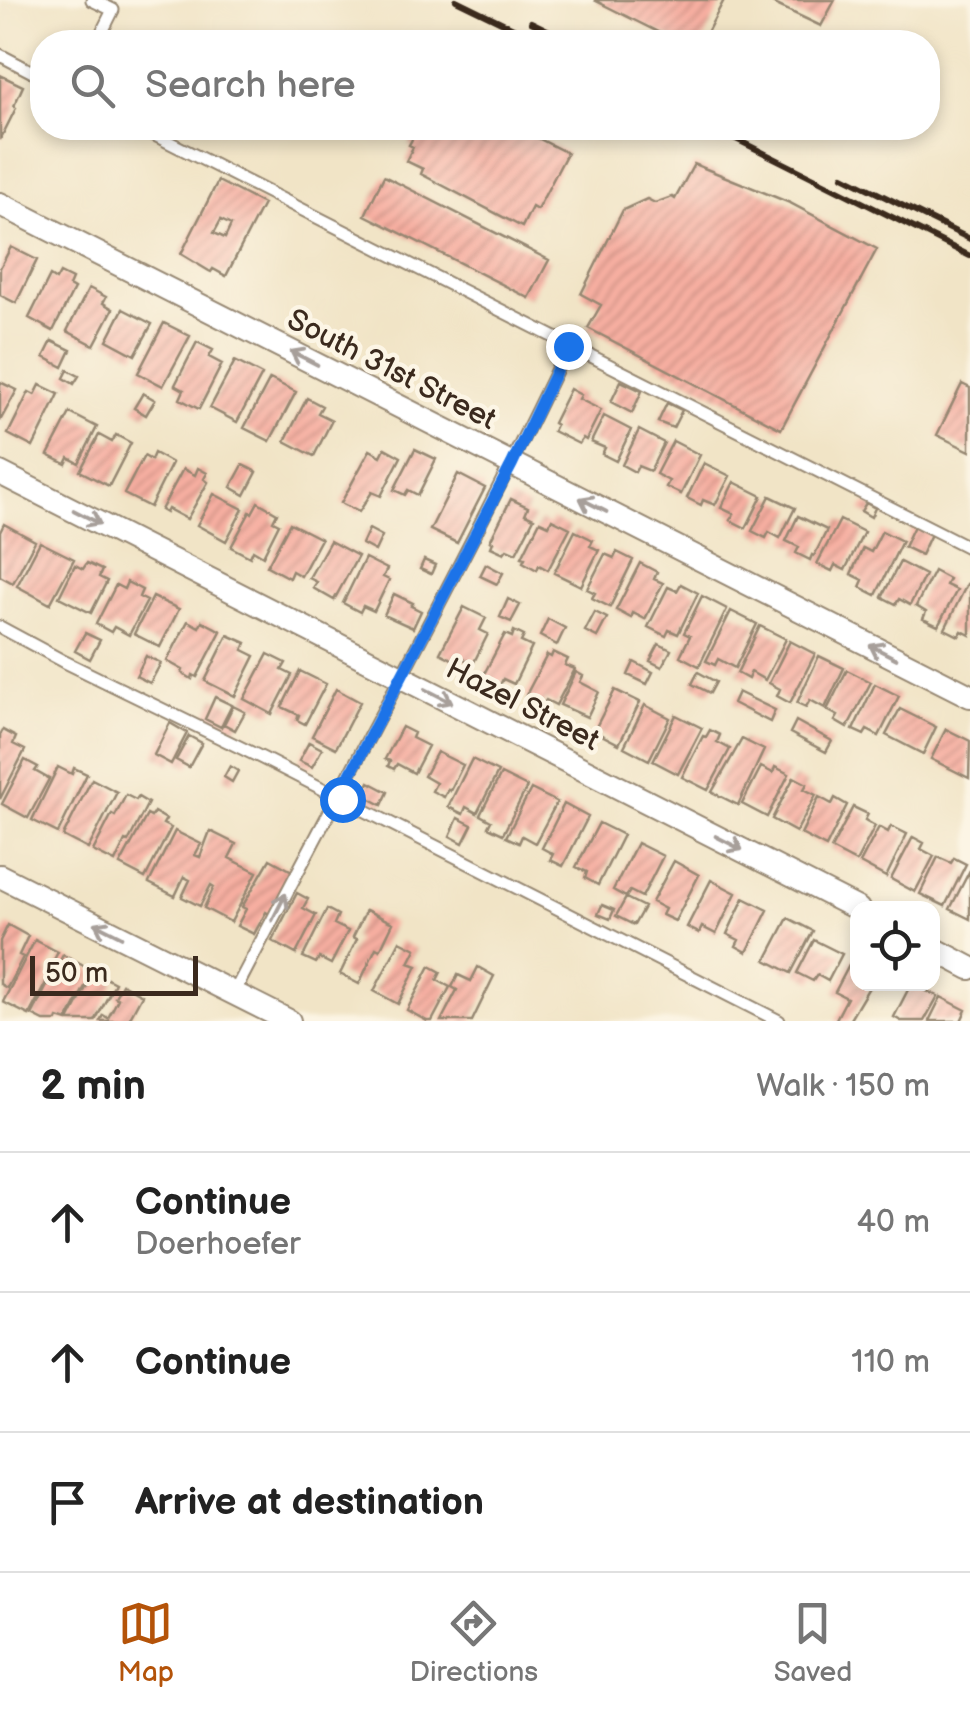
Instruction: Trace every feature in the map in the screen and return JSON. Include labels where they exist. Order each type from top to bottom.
[{"type":"street","name":"South 31st Street","points":[[0,204],[970,696]]},
{"type":"street","name":"Hazel Street","points":[[0,473],[850,905]]},
{"type":"street","points":[[0,876],[289,1021]]},
{"type":"street","points":[[940,952],[970,968]]},
{"type":"lane","points":[[92,0],[115,5],[104,30]]},
{"type":"lane","points":[[0,55],[30,71]]},
{"type":"lane","points":[[165,140],[970,548]]},
{"type":"lane","points":[[234,993],[512,464],[568,346]]},
{"type":"lane","points":[[0,627],[779,1021]]},
{"type":"building","points":[[594,0],[724,0],[708,30],[654,30]]},
{"type":"building","points":[[766,0],[835,0],[821,26]]},
{"type":"building","points":[[0,75],[23,86],[0,140]]},
{"type":"building","points":[[412,140],[542,140],[567,153],[537,210],[532,207],[522,227],[421,174],[423,169],[406,161],[413,147],[409,145]]},
{"type":"building","points":[[694,164],[790,203],[877,249],[781,429],[588,328],[601,305],[581,294],[623,210],[647,199],[655,203],[675,199]]},
{"type":"building","points":[[384,176],[549,260],[529,298],[365,215]]},
{"type":"building","points":[[218,181],[263,204],[226,276],[181,254]],"holes":[[[221,220],[231,225],[225,238],[214,233]]]},
{"type":"building","points":[[11,247],[37,260],[16,303],[0,295],[0,268]]},
{"type":"building","points":[[60,273],[72,279],[69,286],[74,289],[53,331],[29,318],[50,276],[56,280]]},
{"type":"building","points":[[89,288],[106,297],[103,303],[113,309],[94,345],[67,331]]},
{"type":"building","points":[[123,309],[152,324],[135,355],[107,340]]},
{"type":"building","points":[[164,323],[190,336],[163,386],[138,373]]},
{"type":"building","points":[[52,341],[71,350],[63,367],[44,357]]},
{"type":"building","points":[[197,342],[213,350],[209,357],[222,364],[199,409],[180,399],[184,390],[175,385]]},
{"type":"building","points":[[235,361],[262,375],[237,422],[210,408]]},
{"type":"building","points":[[68,370],[79,376],[74,384],[64,378]]},
{"type":"building","points":[[270,379],[296,392],[270,441],[244,428]]},
{"type":"building","points":[[621,381],[642,391],[632,413],[611,402]]},
{"type":"building","points":[[0,382],[17,390],[0,421]]},
{"type":"building","points":[[962,384],[970,388],[970,451],[937,435]]},
{"type":"building","points":[[40,385],[59,394],[33,447],[8,434],[29,392],[35,395]]},
{"type":"building","points":[[570,389],[581,395],[579,399],[601,410],[586,440],[583,438],[579,444],[553,431],[553,423]]},
{"type":"building","points":[[143,393],[155,400],[146,415],[134,408]]},
{"type":"building","points":[[307,398],[322,406],[318,413],[332,420],[314,456],[285,441]]},
{"type":"building","points":[[667,403],[682,410],[673,428],[658,422]]},
{"type":"building","points":[[70,413],[97,427],[79,463],[69,458],[66,464],[48,455]]},
{"type":"building","points":[[604,416],[631,430],[616,461],[602,454],[605,448],[591,442]]},
{"type":"building","points":[[639,430],[664,443],[650,471],[638,466],[635,472],[622,465]]},
{"type":"building","points":[[99,435],[112,442],[116,435],[131,443],[109,486],[80,471]]},
{"type":"building","points":[[673,441],[700,455],[681,494],[666,487],[669,481],[656,474]]},
{"type":"building","points":[[385,448],[401,457],[381,496],[372,492],[359,512],[341,503],[370,450],[381,456]]},
{"type":"building","points":[[415,449],[436,459],[418,495],[408,490],[405,495],[394,490]]},
{"type":"building","points":[[154,453],[172,463],[150,507],[124,494],[144,456],[151,460]]},
{"type":"building","points":[[704,463],[730,476],[715,505],[703,500],[701,505],[687,498]]},
{"type":"building","points":[[243,465],[257,472],[245,495],[231,487]]},
{"type":"building","points":[[198,468],[207,473],[204,479],[208,482],[187,519],[168,509],[166,513],[161,510],[183,469],[195,475]]},
{"type":"building","points":[[458,474],[485,488],[457,543],[430,530]]},
{"type":"building","points":[[734,482],[762,496],[746,528],[730,520],[734,514],[721,508]]},
{"type":"building","points":[[214,494],[243,509],[226,541],[197,525]]},
{"type":"building","points":[[770,496],[795,508],[780,538],[769,532],[766,538],[752,531]]},
{"type":"building","points":[[511,499],[528,507],[525,514],[534,518],[516,553],[507,549],[504,553],[491,547],[490,541]]},
{"type":"building","points":[[258,502],[277,513],[273,521],[279,524],[263,556],[253,550],[250,557],[231,547]]},
{"type":"building","points":[[866,503],[875,508],[871,517],[861,511]]},
{"type":"building","points":[[798,516],[827,530],[810,560],[796,553],[799,547],[786,541]]},
{"type":"building","points":[[552,519],[570,528],[548,570],[539,565],[537,570],[523,562],[522,557],[540,521],[549,525]]},
{"type":"building","points":[[840,520],[864,532],[845,570],[835,565],[832,571],[817,564]]},
{"type":"building","points":[[290,523],[321,539],[301,576],[292,571],[289,578],[267,566]]},
{"type":"building","points":[[4,524],[35,541],[13,583],[0,576],[0,532]]},
{"type":"building","points":[[914,526],[931,534],[921,555],[904,547]]},
{"type":"building","points":[[369,529],[382,536],[375,551],[362,544]]},
{"type":"building","points":[[575,531],[593,540],[590,546],[599,550],[581,586],[554,573]]},
{"type":"building","points":[[882,531],[902,541],[876,595],[860,587],[863,580],[851,574],[863,548],[871,552]]},
{"type":"building","points":[[330,541],[358,556],[334,600],[313,588],[317,582],[309,578]]},
{"type":"building","points":[[40,542],[74,559],[50,604],[17,586]]},
{"type":"building","points":[[617,552],[633,560],[610,607],[592,598],[595,593],[587,589],[605,554],[614,558]]},
{"type":"building","points":[[365,558],[387,569],[383,577],[389,580],[374,611],[363,606],[360,612],[343,603]]},
{"type":"building","points":[[424,560],[435,565],[431,574],[420,569]]},
{"type":"building","points":[[900,562],[925,575],[910,605],[882,597]]},
{"type":"building","points":[[87,563],[102,570],[99,577],[107,581],[91,613],[59,597],[75,565],[83,569]]},
{"type":"building","points":[[640,563],[657,572],[654,579],[663,583],[645,619],[633,613],[631,618],[616,610]]},
{"type":"building","points":[[486,564],[503,573],[497,584],[480,576]]},
{"type":"building","points":[[934,571],[949,579],[946,585],[957,590],[938,626],[923,619],[926,612],[916,606]]},
{"type":"building","points":[[127,582],[142,590],[139,597],[147,601],[129,635],[96,624],[116,585],[124,589]]},
{"type":"building","points":[[681,584],[698,593],[678,634],[669,630],[666,636],[648,627],[668,587],[677,591]]},
{"type":"building","points":[[967,584],[970,635],[962,631],[959,636],[945,629]]},
{"type":"building","points":[[394,594],[421,611],[413,628],[384,615]]},
{"type":"building","points":[[702,596],[727,609],[699,666],[680,656],[690,636],[684,633]]},
{"type":"building","points":[[153,597],[179,609],[160,647],[134,634]]},
{"type":"building","points":[[508,599],[520,605],[511,622],[500,617]]},
{"type":"building","points":[[464,607],[486,618],[480,630],[488,634],[473,664],[440,653]]},
{"type":"building","points":[[731,611],[757,624],[735,668],[718,659],[715,665],[706,661]]},
{"type":"building","points":[[595,612],[607,618],[597,637],[585,631]]},
{"type":"building","points":[[548,619],[565,628],[557,645],[540,636]]},
{"type":"building","points":[[188,621],[199,627],[202,621],[221,631],[197,677],[193,675],[192,679],[167,661]]},
{"type":"building","points":[[760,626],[786,639],[765,680],[751,672],[748,679],[737,673]]},
{"type":"building","points":[[514,631],[524,636],[521,642],[532,647],[514,684],[503,679],[500,685],[483,676],[505,634],[512,637]]},
{"type":"building","points":[[85,633],[100,640],[90,659],[75,651]]},
{"type":"building","points":[[228,635],[246,643],[243,650],[255,656],[235,696],[205,681]]},
{"type":"building","points":[[790,641],[815,654],[790,703],[777,696],[780,689],[769,683]]},
{"type":"building","points":[[659,644],[671,650],[662,667],[650,661]]},
{"type":"building","points":[[553,652],[568,659],[565,665],[575,669],[556,705],[546,700],[542,706],[525,697],[547,655],[551,657]]},
{"type":"building","points":[[268,654],[286,663],[282,670],[292,675],[272,714],[244,699]]},
{"type":"building","points":[[146,656],[161,663],[150,683],[136,676]]},
{"type":"building","points":[[819,656],[844,668],[825,708],[810,700],[806,707],[797,703]]},
{"type":"building","points":[[634,662],[653,672],[647,684],[628,675]]},
{"type":"building","points":[[847,670],[871,682],[847,728],[827,710]]},
{"type":"building","points":[[300,671],[326,684],[305,724],[297,720],[299,715],[282,707]]},
{"type":"building","points":[[576,672],[583,676],[580,682],[599,692],[587,717],[560,705]]},
{"type":"building","points":[[698,672],[716,682],[710,693],[692,684]]},
{"type":"building","points":[[875,684],[899,696],[879,736],[867,730],[864,735],[853,730]]},
{"type":"building","points":[[336,689],[360,702],[336,748],[312,736]]},
{"type":"building","points":[[615,690],[640,702],[619,744],[594,731]]},
{"type":"building","points":[[738,692],[775,710],[770,722],[733,703]]},
{"type":"building","points":[[215,697],[232,705],[221,727],[205,719]]},
{"type":"building","points":[[645,705],[670,718],[649,760],[624,747]]},
{"type":"building","points":[[233,706],[245,712],[235,730],[224,724]]},
{"type":"building","points":[[900,709],[936,727],[923,754],[886,735]]},
{"type":"building","points":[[676,715],[702,728],[678,774],[653,761]]},
{"type":"building","points":[[796,721],[832,741],[826,752],[790,733]]},
{"type":"building","points":[[170,723],[187,733],[171,764],[154,755]]},
{"type":"building","points":[[402,727],[428,746],[414,773],[397,764],[394,769],[385,759]]},
{"type":"building","points":[[946,729],[970,741],[969,778],[931,759]]},
{"type":"building","points":[[3,730],[16,737],[13,744],[25,750],[0,799],[0,735]]},
{"type":"building","points":[[710,730],[720,735],[717,742],[730,749],[708,790],[682,777]]},
{"type":"building","points":[[189,736],[202,743],[189,767],[176,760]]},
{"type":"building","points":[[742,739],[764,750],[738,805],[712,792]]},
{"type":"building","points":[[309,742],[322,749],[312,767],[299,761]]},
{"type":"building","points":[[437,752],[463,765],[444,797],[432,791],[436,783],[424,776]]},
{"type":"building","points":[[472,759],[498,772],[477,813],[466,807],[463,814],[448,807]]},
{"type":"building","points":[[25,760],[49,779],[28,818],[2,804]]},
{"type":"building","points":[[230,766],[238,771],[232,782],[224,777]]},
{"type":"building","points":[[58,767],[72,774],[74,768],[87,774],[58,833],[32,820]]},
{"type":"building","points":[[761,767],[773,773],[775,767],[789,774],[767,817],[742,804]]},
{"type":"building","points":[[501,774],[527,787],[503,834],[488,827],[491,821],[480,815]]},
{"type":"building","points":[[794,777],[816,795],[796,832],[772,819]]},
{"type":"building","points":[[92,779],[117,792],[88,849],[63,836]]},
{"type":"building","points":[[369,782],[388,792],[382,805],[363,795]]},
{"type":"building","points":[[531,789],[557,802],[535,843],[522,836],[519,843],[506,837]]},
{"type":"building","points":[[126,795],[148,803],[115,862],[93,851]]},
{"type":"building","points":[[819,797],[832,804],[835,798],[847,805],[826,847],[801,834]]},
{"type":"building","points":[[564,804],[588,817],[563,866],[550,860],[553,854],[542,848]]},
{"type":"building","points":[[853,807],[868,814],[865,820],[875,826],[856,862],[831,849]]},
{"type":"building","points":[[154,812],[166,819],[163,824],[171,828],[145,878],[120,865],[147,815],[151,817]]},
{"type":"building","points":[[458,818],[472,825],[463,843],[450,836]]},
{"type":"building","points":[[599,823],[623,835],[598,885],[585,878],[587,872],[576,867]]},
{"type":"building","points":[[891,826],[907,834],[886,877],[860,863],[879,827],[888,832]]},
{"type":"building","points":[[175,831],[201,844],[195,855],[200,857],[210,831],[236,844],[229,858],[257,872],[231,922],[204,908],[214,887],[211,885],[200,906],[182,897],[190,880],[184,877],[175,896],[149,883]]},
{"type":"building","points":[[913,837],[924,843],[921,849],[934,856],[915,892],[891,879]]},
{"type":"building","points":[[637,843],[663,856],[642,897],[630,891],[626,897],[613,890]]},
{"type":"building","points":[[938,857],[966,864],[945,906],[920,894]]},
{"type":"building","points":[[270,859],[292,871],[254,934],[237,926],[246,909],[242,907]]},
{"type":"building","points":[[674,861],[699,875],[675,921],[662,915],[665,909],[652,902]]},
{"type":"building","points":[[970,870],[970,919],[950,909]]},
{"type":"building","points":[[711,880],[736,893],[716,934],[702,927],[699,933],[687,927]]},
{"type":"building","points":[[297,893],[308,899],[303,908],[316,915],[296,954],[272,941]]},
{"type":"building","points":[[626,898],[644,907],[634,925],[616,916]]},
{"type":"building","points":[[744,898],[768,910],[747,952],[736,946],[739,940],[727,934]]},
{"type":"building","points":[[602,905],[614,910],[610,919],[598,914]]},
{"type":"building","points":[[327,909],[338,915],[334,924],[348,931],[331,964],[303,957]]},
{"type":"building","points":[[366,910],[393,923],[359,984],[340,974]]},
{"type":"building","points":[[788,918],[813,931],[791,973],[766,960]]},
{"type":"building","points":[[8,925],[28,936],[19,955],[23,957],[7,988],[0,984],[0,941]]},
{"type":"building","points":[[35,940],[58,952],[29,1015],[3,1002]]},
{"type":"building","points":[[814,940],[842,954],[828,981],[817,975],[813,981],[797,973]]},
{"type":"building","points":[[400,941],[416,949],[409,963],[417,966],[398,1004],[374,991]]},
{"type":"building","points":[[63,955],[93,971],[67,1021],[44,1021],[32,1015]]},
{"type":"building","points":[[850,964],[850,991],[867,991],[849,1021],[835,1021],[847,998],[835,992]]},
{"type":"building","points":[[430,966],[441,972],[437,980],[450,987],[432,1021],[427,1021],[407,1010]]},
{"type":"building","points":[[478,967],[494,976],[472,1021],[441,1021],[457,990],[452,987],[458,975],[471,981]]},
{"type":"building","points":[[94,972],[115,983],[95,1021],[69,1021]]},
{"type":"building","points":[[122,984],[142,995],[128,1021],[100,1021],[103,1015],[108,1018]]},
{"type":"building","points":[[907,991],[927,991],[938,996],[924,1021],[901,1021],[894,1017]]},
{"type":"building","points":[[941,997],[966,1010],[961,1021],[929,1021]]},
{"type":"railway","points":[[456,0],[517,30]]},
{"type":"railway","points":[[531,22],[547,30]]},
{"type":"railway","points":[[738,140],[970,256]]},
{"type":"railway","points":[[843,176],[970,239]]},
{"type":"route","points":[[342,799],[338,798],[512,464],[568,346]]}]
